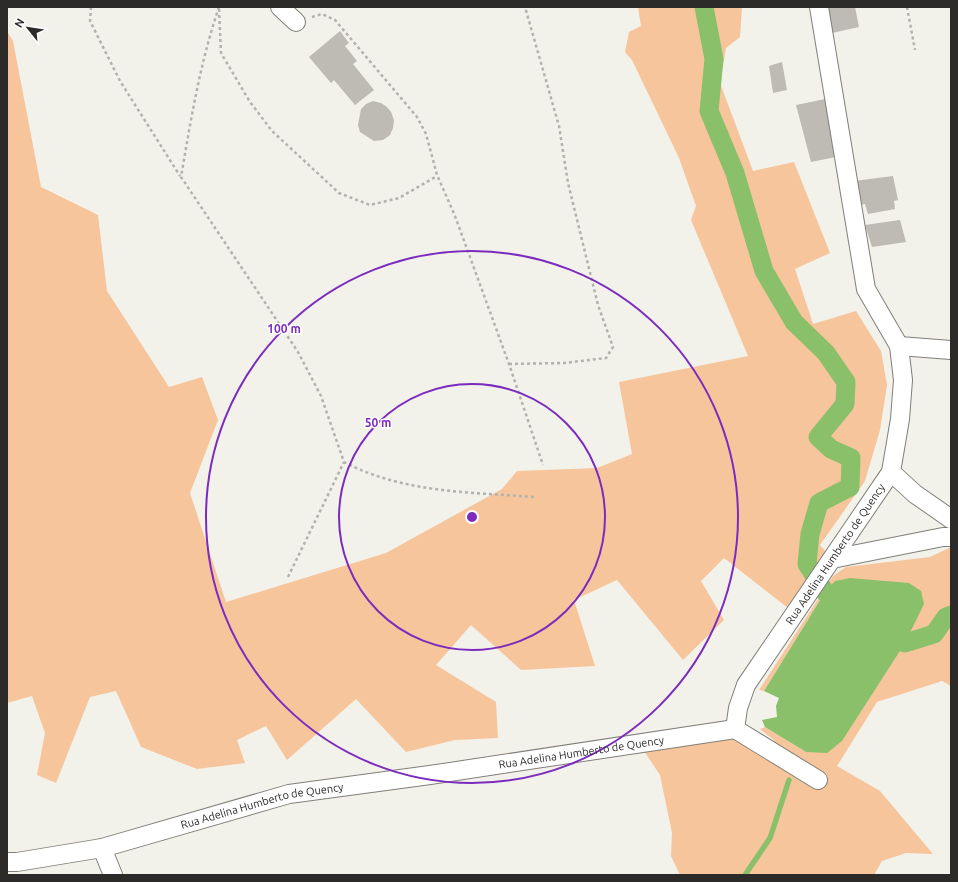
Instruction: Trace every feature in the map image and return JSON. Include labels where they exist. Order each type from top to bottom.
[{"type":"street","points":[[280,7],[296,22]]},
{"type":"street","points":[[819,7],[866,288],[899,346],[951,350]]},
{"type":"street","name":"Rua Adelina Humberto de Quency","points":[[7,862],[17,862],[102,848],[289,794],[430,775],[735,729],[738,708],[746,685],[892,472],[900,419],[903,380],[899,346]]},
{"type":"street","points":[[892,472],[915,494],[951,520]]},
{"type":"street","points":[[832,559],[943,537],[951,537]]},
{"type":"street","points":[[735,729],[818,780]]},
{"type":"street","points":[[102,848],[113,875]]},
{"type":"path","points":[[91,7],[90,21],[120,81],[298,352],[321,396],[344,462],[366,473],[415,487],[534,497]]},
{"type":"path","points":[[181,176],[199,73],[219,7],[221,53],[250,102],[272,131],[339,193],[370,205],[399,198],[437,176]]},
{"type":"path","points":[[509,364],[564,363],[606,358],[613,347],[596,297],[568,182],[559,126],[525,7]]},
{"type":"path","points":[[907,7],[915,50]]},
{"type":"path","points":[[296,22],[322,14],[335,20],[417,117],[426,134],[437,176],[455,216],[509,364],[542,465]]},
{"type":"path","points":[[288,577],[344,462]]},
{"type":"shaded area","points":[[638,7],[742,7],[740,37],[726,48],[720,83],[753,171],[794,162],[830,253],[795,269],[813,324],[856,311],[881,351],[887,385],[880,430],[865,481],[820,545],[828,554],[788,608],[724,558],[701,581],[724,620],[683,660],[617,580],[574,600],[595,666],[521,670],[471,625],[436,665],[496,702],[498,738],[455,740],[406,752],[356,699],[287,760],[266,726],[237,740],[245,763],[197,769],[141,747],[116,691],[90,697],[56,783],[37,775],[45,733],[32,696],[7,703],[7,31],[13,41],[41,187],[98,215],[107,291],[169,387],[202,377],[218,420],[190,493],[226,602],[386,553],[502,489],[517,471],[597,468],[632,454],[619,382],[748,356],[691,220],[696,206],[679,158],[632,60],[625,52],[629,32],[641,26]]},
{"type":"shaded area","points":[[951,547],[951,686],[942,681],[877,702],[837,766],[880,791],[933,854],[906,853],[882,861],[874,875],[680,875],[671,856],[672,833],[660,775],[640,745],[740,736],[775,741],[760,729],[765,727],[806,752],[825,592],[764,691],[759,690],[833,576],[846,567],[930,557]]},
{"type":"shaded area","points":[[850,578],[909,583],[921,591],[924,604],[905,643],[842,741],[827,753],[806,752],[765,727],[762,720],[777,717],[776,706],[779,698],[764,691],[825,592],[835,581]]},
{"type":"building","points":[[826,7],[855,7],[859,27],[832,33]]},
{"type":"building","points":[[340,31],[349,43],[345,46],[357,61],[353,64],[374,90],[355,105],[334,80],[331,83],[309,57]]},
{"type":"building","points":[[782,62],[787,90],[773,93],[769,66]]},
{"type":"building","points":[[830,98],[841,156],[811,162],[796,105]]},
{"type":"building","points":[[373,101],[381,103],[387,107],[394,120],[390,135],[383,140],[374,141],[360,132],[358,125],[361,109],[366,104]]},
{"type":"building","points":[[893,176],[898,200],[894,201],[895,209],[868,214],[865,204],[860,205],[854,181]]},
{"type":"building","points":[[900,220],[906,242],[872,247],[865,225]]},
{"type":"waterway","points":[[704,7],[714,59],[709,111],[735,173],[764,271],[794,322],[826,353],[846,382],[845,404],[818,437],[831,449],[851,458],[850,487],[819,503],[810,534],[807,564],[825,592]]},
{"type":"waterway","points":[[905,643],[934,634],[946,617],[951,615]]},
{"type":"waterway","points":[[745,875],[770,838],[789,780]]}]
